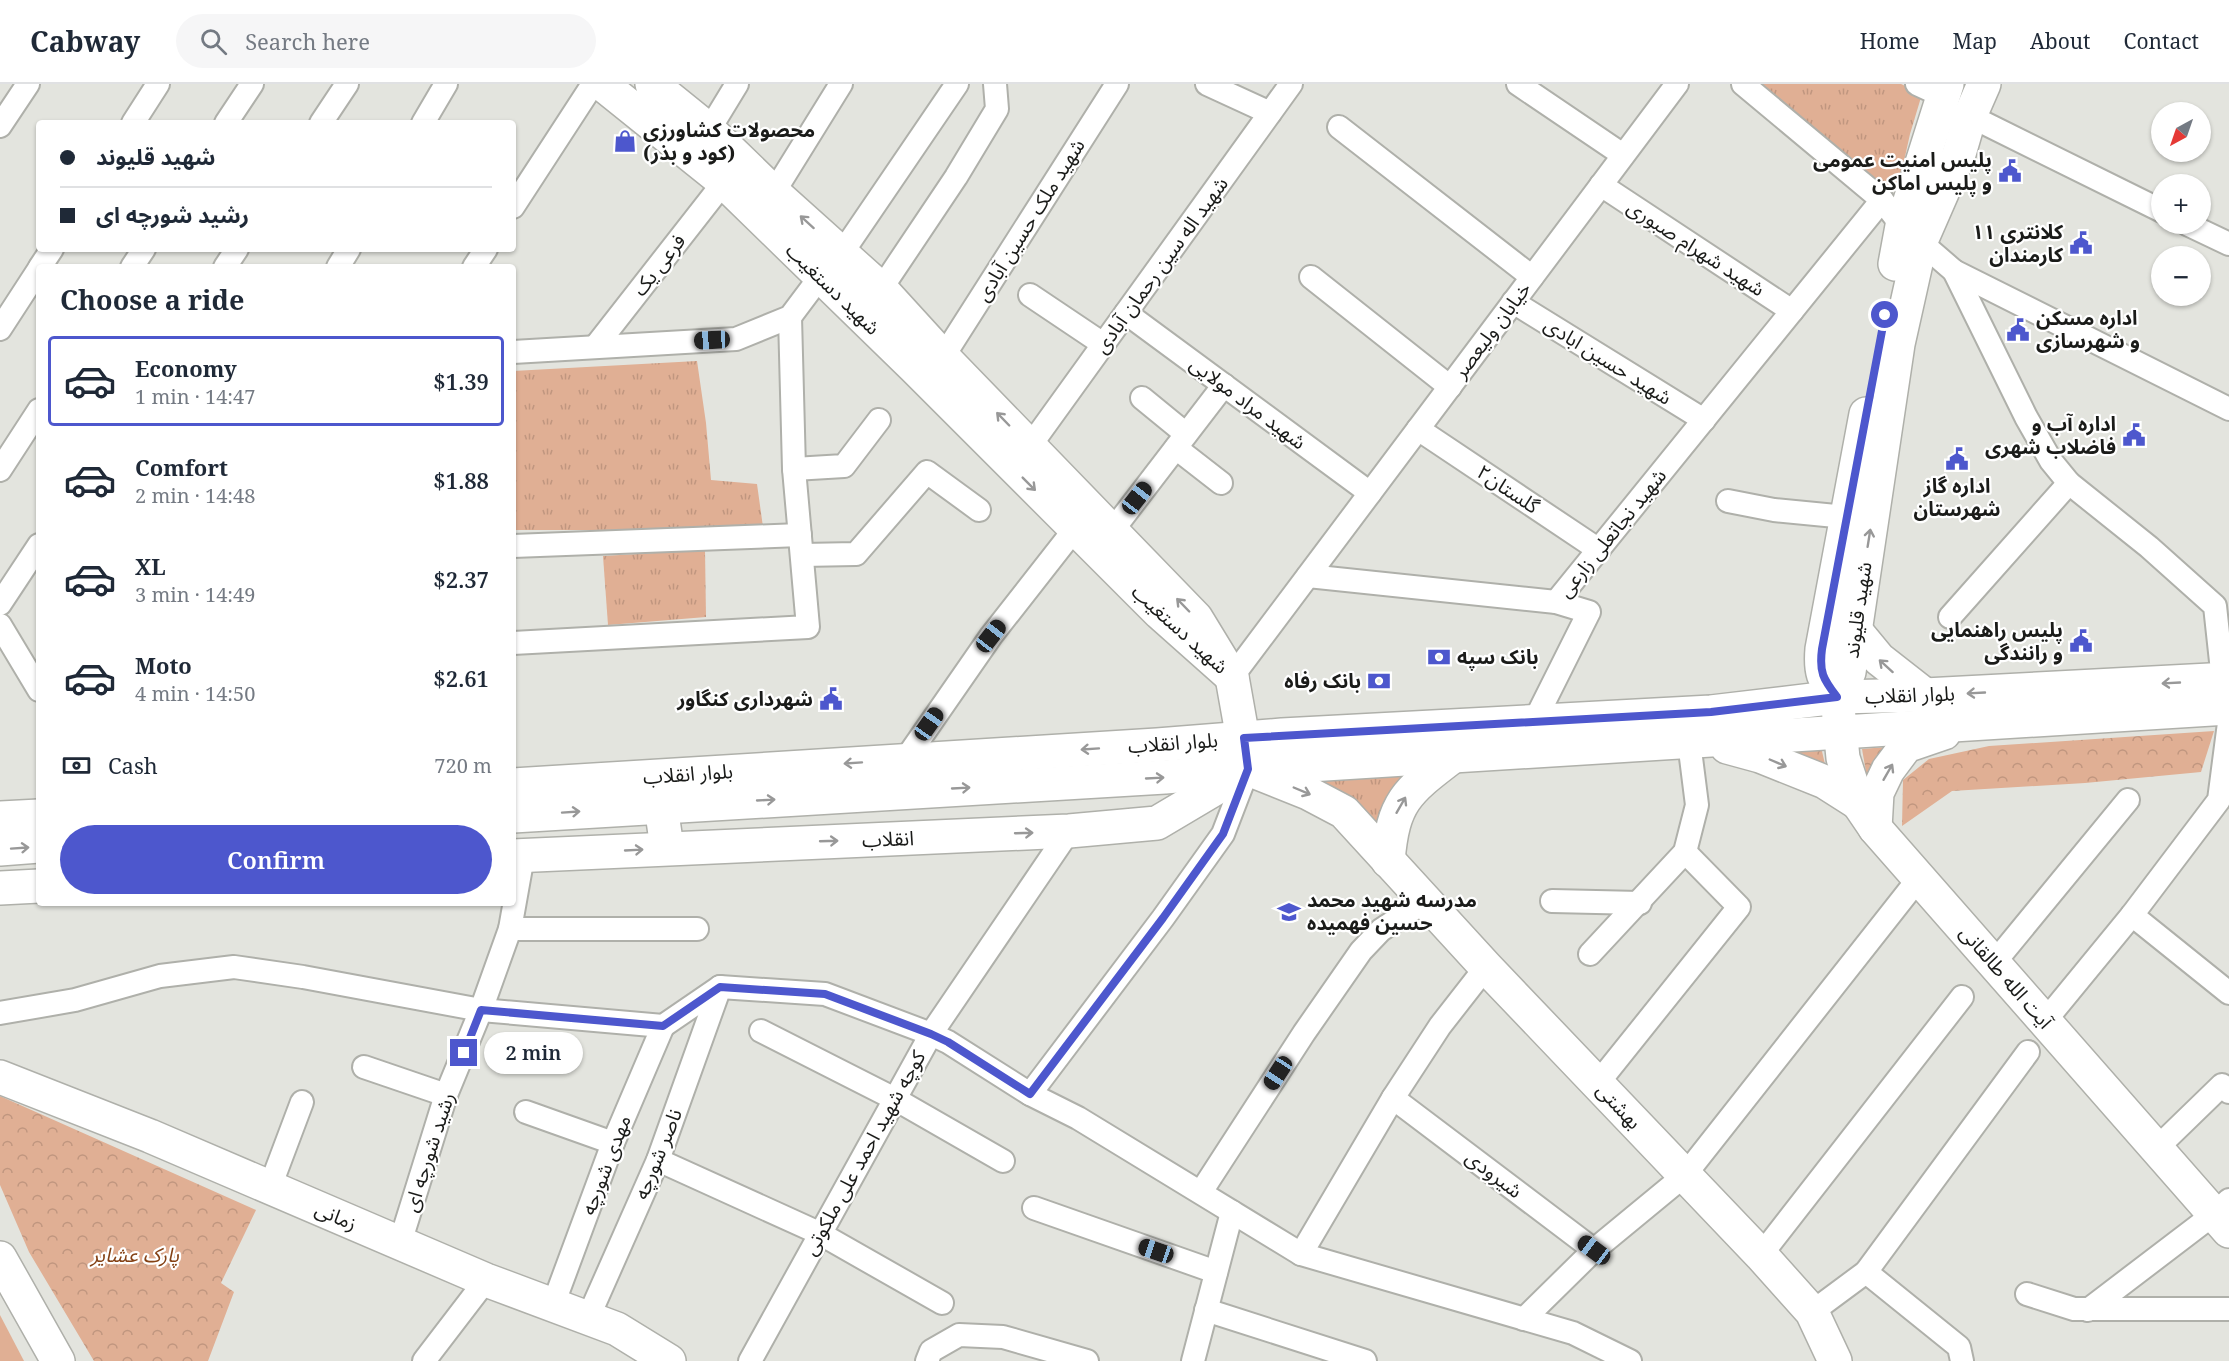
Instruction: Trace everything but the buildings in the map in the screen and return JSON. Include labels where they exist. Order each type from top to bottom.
[{"type":"main road","name":"شهید دستغیب","points":[[602,84],[734,172],[767,205],[820,277],[914,367],[1074,530],[1160,613],[1232,677]]},
{"type":"main road","name":"شهید دستغیب","points":[[652,84],[709,130],[734,172]]},
{"type":"main road","name":"شهید قلیوند","points":[[1936,88],[1912,233],[1898,344],[1849,672],[1837,697],[1820,669],[1846,517],[1912,233],[1959,154],[1970,116],[1984,84]]},
{"type":"main road","points":[[1936,88],[1970,116]]},
{"type":"main road","name":"شهید دستغیب","points":[[767,205],[842,254],[881,289],[943,357],[1196,618],[1232,677]]},
{"type":"main road","points":[[820,277],[842,254]]},
{"type":"main road","points":[[1855,630],[1879,659],[1900,678],[1925,695]]},
{"type":"main road","points":[[1232,677],[1246,754]]},
{"type":"main road","name":"بلوار انقلاب","points":[[516,816],[1166,777],[1246,754],[1534,722],[1711,712],[1837,697],[2227,689]]},
{"type":"main road","name":"بلوار انقلاب","points":[[516,786],[905,760],[1246,754],[1452,757],[1967,724],[2227,689]]},
{"type":"main road","name":"آیت الله طالقانی","points":[[1837,697],[1843,758],[1866,815],[2157,1149],[2224,1215]]},
{"type":"main road","points":[[1696,741],[1760,756],[1825,782],[1866,815],[1888,770],[1906,746],[1967,724]]},
{"type":"main road","name":"انقلاب","points":[[518,856],[1069,831],[1157,823],[1246,754]]},
{"type":"main road","name":"بهشتی","points":[[1246,754],[1308,793],[1344,812],[1377,846],[1424,902],[1761,1255],[1812,1312],[1835,1361]]},
{"type":"main road","points":[[1388,861],[1390,834],[1395,816],[1407,795],[1452,757]]},
{"type":"main road","points":[[661,806],[667,848]]},
{"type":"main road","points":[[0,818],[36,816]]},
{"type":"main road","points":[[0,849],[36,846]]},
{"type":"main road","points":[[0,888],[36,886]]},
{"type":"main road","name":"زمانی","points":[[0,1077],[150,1136],[486,1280],[617,1329],[669,1361]]},
{"type":"main road","points":[[0,1258],[58,1361]]},
{"type":"street","points":[[0,124],[28,84]]},
{"type":"street","points":[[135,120],[158,84]]},
{"type":"street","points":[[228,120],[252,84]]},
{"type":"street","points":[[323,120],[347,84]]},
{"type":"street","points":[[425,120],[446,84]]},
{"type":"street","points":[[516,202],[593,84]]},
{"type":"street","points":[[709,130],[737,84]]},
{"type":"street","points":[[767,205],[841,84]]},
{"type":"street","points":[[842,254],[957,84]]},
{"type":"street","points":[[881,289],[956,177],[997,110],[995,84]]},
{"type":"street","name":"شهید ملک حسین آبادی","points":[[943,357],[1117,84]]},
{"type":"street","points":[[1207,84],[1270,113]]},
{"type":"street","name":"شهید اله سین رحمان آبادی","points":[[1030,446],[1292,84]]},
{"type":"street","points":[[1518,84],[1623,155]]},
{"type":"street","name":"خیابان ولیعصر","points":[[1308,576],[1677,84]]},
{"type":"street","points":[[1743,84],[1882,200],[1912,233],[1954,271],[2229,409]]},
{"type":"street","points":[[1970,116],[2151,206]]},
{"type":"street","points":[[1339,127],[1532,277]]},
{"type":"street","name":"فرعی یک","points":[[595,347],[734,172]]},
{"type":"street","name":"شهید شهرام صبوری","points":[[1601,185],[1792,311]]},
{"type":"street","name":"شهید نجاتعلی زارعی","points":[[1308,576],[1556,602],[1882,200]]},
{"type":"street","points":[[2208,234],[2229,244]]},
{"type":"street","points":[[1954,271],[2050,461],[2069,483],[2150,547],[2215,606],[2227,689]]},
{"type":"street","points":[[0,329],[36,274]]},
{"type":"street","points":[[516,352],[736,339],[790,316],[820,277]]},
{"type":"street","points":[[1311,277],[1450,387]]},
{"type":"street","points":[[1030,295],[1103,344]]},
{"type":"street","name":"شهید حسین ابادی","points":[[1513,302],[1704,420]]},
{"type":"street","name":"شهید مراد مولایی","points":[[1126,313],[1370,493]]},
{"type":"street","points":[[516,644],[808,627],[794,469],[790,316]]},
{"type":"street","points":[[1112,531],[1224,385]]},
{"type":"street","points":[[1142,398],[1221,483]]},
{"type":"street","points":[[0,470],[36,415]]},
{"type":"street","points":[[794,469],[844,466],[879,420]]},
{"type":"street","name":"گلستان۲","points":[[1418,429],[1599,550]]},
{"type":"street","points":[[516,546],[801,545],[856,554],[927,472],[979,510]]},
{"type":"street","points":[[1950,617],[2069,483]]},
{"type":"street","points":[[1728,501],[1774,510],[1846,517]]},
{"type":"street","points":[[905,760],[991,636],[1074,530]]},
{"type":"street","points":[[0,604],[36,550]]},
{"type":"street","points":[[1232,677],[1308,576]]},
{"type":"street","points":[[1534,722],[1588,612],[1556,602]]},
{"type":"street","points":[[0,625],[36,685]]},
{"type":"street","points":[[2045,1021],[2224,804],[2229,723]]},
{"type":"street","points":[[1590,954],[1640,903],[1685,852],[1697,805],[1696,741]]},
{"type":"street","points":[[1030,1094],[1163,918],[1223,834],[1246,754]]},
{"type":"street","points":[[1994,963],[2128,800]]},
{"type":"street","name":"کوچه شهید احمد علی ملکوتی","points":[[750,1361],[931,1034],[1069,831]]},
{"type":"street","points":[[1598,1083],[1739,907],[1685,852]]},
{"type":"street","name":"رشید شورچه ای","points":[[516,874],[518,856]]},
{"type":"street","points":[[1524,1319],[1594,1250],[1685,1175],[1919,878]]},
{"type":"street","points":[[1552,901],[1640,903]]},
{"type":"street","points":[[1201,1192],[1304,1033],[1361,951],[1381,930],[1424,902]]},
{"type":"street","name":"رشید شورچه ای","points":[[400,1243],[446,1095],[481,1010],[510,929],[513,906]]},
{"type":"street","points":[[2132,915],[2229,993]]},
{"type":"street","points":[[510,929],[697,929]]},
{"type":"street","points":[[0,1013],[75,1000],[160,976],[234,967],[303,977],[481,1010],[663,1026],[720,987],[825,994],[948,1042],[1030,1094],[1078,1118],[1301,1254],[1573,1333],[1630,1361]]},
{"type":"street","points":[[1301,1254],[1393,1098],[1440,1026],[1485,967]]},
{"type":"street","name":"ناصر شورچه","points":[[588,1318],[658,1160],[720,987]]},
{"type":"street","points":[[1761,1255],[1962,997]]},
{"type":"street","name":"مهدی شورچه","points":[[553,1305],[613,1143],[663,1026]]},
{"type":"street","points":[[761,1031],[895,1099],[1003,1161]]},
{"type":"street","points":[[1812,1312],[1866,1272],[2028,1052]]},
{"type":"street","points":[[364,1067],[446,1095]]},
{"type":"street","points":[[2157,1149],[2223,1085],[2229,1092]]},
{"type":"street","name":"شیرودی","points":[[1393,1098],[1594,1250]]},
{"type":"street","points":[[270,1187],[302,1102]]},
{"type":"street","points":[[526,1112],[613,1143]]},
{"type":"street","points":[[658,1160],[819,1233],[942,1303]]},
{"type":"street","points":[[1034,1208],[1216,1272]]},
{"type":"street","points":[[1193,1361],[1232,1212]]},
{"type":"street","points":[[2088,1310],[2224,1215]]},
{"type":"street","points":[[1866,1272],[1959,1347],[1962,1361]]},
{"type":"street","points":[[424,1361],[486,1280]]},
{"type":"street","points":[[2027,1294],[2074,1309],[2229,1309]]},
{"type":"street","points":[[1206,1310],[1365,1361]]},
{"type":"street","points":[[927,1361],[931,1351],[959,1335],[1003,1337],[1087,1361]]},
{"type":"green space","points":[[1756,84],[1901,84],[1922,94],[1910,134],[1897,193],[1858,169]]},
{"type":"green space","points":[[697,361],[711,480],[757,484],[763,527],[516,530],[516,371]]},
{"type":"green space","points":[[705,550],[706,617],[608,625],[603,556]]},
{"type":"green space","points":[[2214,731],[2201,772],[2085,783],[1952,791],[1902,826],[1903,780],[1929,759],[1989,746]]},
{"type":"green space","points":[[1899,746],[1869,789],[1862,749]]},
{"type":"green space","points":[[1821,747],[1828,777],[1775,752]]},
{"type":"green space","points":[[1421,768],[1380,833],[1317,776]]},
{"type":"green space","name":"پارک عشایر","points":[[0,1096],[256,1210],[221,1283],[234,1292],[208,1361],[94,1361],[29,1252],[0,1185]]},
{"type":"green space","points":[[0,1315],[24,1361],[0,1361]]},
{"type":"place","name":"محصولات کشاورزی (کود و بذر)","points":[[625,141]]},
{"type":"place","name":"پلیس امنیت عمومی و پلیس اماکن","points":[[2010,171]]},
{"type":"place","name":"کلانتری ۱۱ کارمندان","points":[[2081,243]]},
{"type":"place","name":"اداره مسکن و شهرسازی","points":[[2018,330]]},
{"type":"place","name":"اداره آب و فاضلاب شهری","points":[[2134,435]]},
{"type":"place","name":"اداره گاز شهرستان","points":[[1957,459]]},
{"type":"place","name":"پلیس راهنمایی و رانندگی","points":[[2081,641]]},
{"type":"place","name":"بانک سپه","points":[[1439,657]]},
{"type":"place","name":"بانک رفاه","points":[[1379,681]]},
{"type":"place","name":"شهرداری کنگاور","points":[[831,699]]},
{"type":"place","name":"مدرسه شهید محمد حسین فهمیده","points":[[1289,912]]},
{"type":"route","points":[[464,1053],[481,1010],[663,1026],[720,987],[825,994],[948,1042],[1030,1094],[1163,918],[1223,834],[1248,769],[1244,738],[1711,712],[1837,697],[1820,669],[1822,649],[1885,315]]}]
